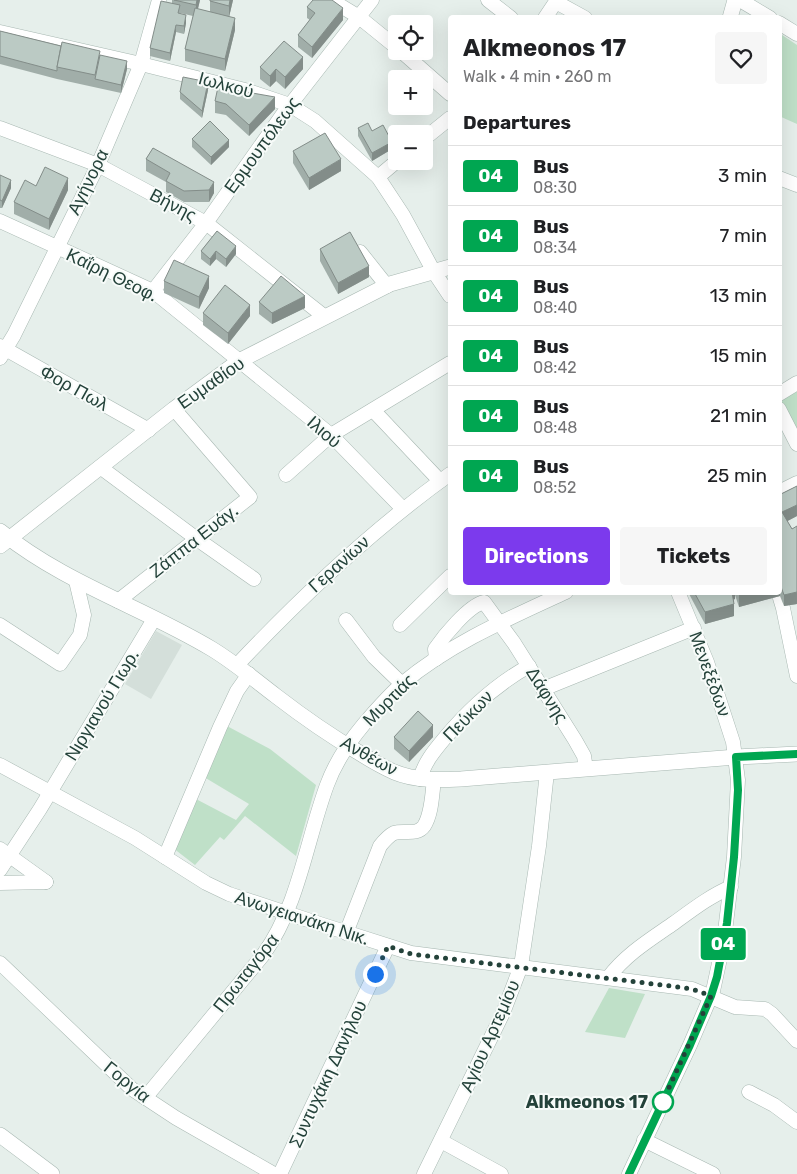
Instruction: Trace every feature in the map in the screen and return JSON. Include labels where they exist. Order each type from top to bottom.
[{"type":"street","name":"Αγήνορα","points":[[2,351],[98,166],[141,64],[160,0]]},
{"type":"street","points":[[331,0],[359,17],[388,41]]},
{"type":"street","name":"Ερμουπόλεως","points":[[153,291],[206,223],[290,105],[372,0]]},
{"type":"street","points":[[488,0],[507,15]]},
{"type":"street","points":[[731,15],[735,0]]},
{"type":"street","points":[[740,0],[765,15]]},
{"type":"street","points":[[547,15],[556,1],[581,15]]},
{"type":"street","points":[[782,25],[797,34]]},
{"type":"street","name":"Ιωλκού","points":[[0,32],[141,64],[252,92],[290,105],[315,121],[378,177],[403,215],[434,272]]},
{"type":"street","points":[[411,60],[448,92]]},
{"type":"street","points":[[433,132],[448,120]]},
{"type":"street","name":"Βήνης","points":[[0,128],[98,166],[206,223],[325,317]]},
{"type":"street","points":[[378,177],[388,169]]},
{"type":"street","points":[[782,179],[797,185]]},
{"type":"street","name":"Καΐρη Θεοφ.","points":[[0,221],[153,291],[239,361]]},
{"type":"street","points":[[360,252],[387,286]]},
{"type":"street","name":"Ευμαθίου","points":[[3,538],[239,361],[387,286],[412,277],[448,268]]},
{"type":"street","points":[[434,272],[448,293]]},
{"type":"street","name":"Φορ Πωλ","points":[[2,351],[148,430]]},
{"type":"street","name":"Ιλιού","points":[[239,361],[330,435],[403,509]]},
{"type":"street","points":[[286,475],[330,435],[448,364]]},
{"type":"street","points":[[782,392],[797,383]]},
{"type":"street","name":"Ζάππα Ευάγ.","points":[[118,601],[250,497],[174,409]]},
{"type":"street","points":[[373,410],[445,477]]},
{"type":"street","points":[[782,416],[797,444]]},
{"type":"street","points":[[100,467],[254,579]]},
{"type":"street","name":"Γερανίων","points":[[165,857],[237,691],[243,670],[289,611],[343,560],[403,509],[445,477]]},
{"type":"street","points":[[782,490],[797,483]]},
{"type":"street","name":"Ανθέων","points":[[3,538],[76,581],[195,640],[243,670],[296,711],[348,746],[394,772],[427,779],[470,779],[736,757],[797,754]]},
{"type":"street","points":[[400,625],[448,578]]},
{"type":"street","points":[[0,625],[60,664],[80,635],[84,615],[76,581]]},
{"type":"street","name":"Μυρτιάς","points":[[348,746],[374,712],[402,684],[436,659],[464,642],[560,595]]},
{"type":"street","name":"Μενεξέδων","points":[[629,1174],[711,996],[717,977],[724,940],[731,887],[737,815],[738,780],[736,757],[724,711],[694,628],[679,595]]},
{"type":"street","points":[[436,659],[434,652],[438,644],[478,604],[484,602],[501,624]]},
{"type":"street","points":[[787,604],[797,676]]},
{"type":"street","name":"Νιργιανού Γιωρ.","points":[[0,870],[5,852],[50,791],[154,619]]},
{"type":"street","points":[[346,620],[374,657],[402,684]]},
{"type":"street","name":"Δάφνης","points":[[501,624],[580,749],[586,769]]},
{"type":"street","points":[[543,689],[694,628]]},
{"type":"street","name":"Πεύκων","points":[[346,933],[380,846],[387,837],[395,833],[416,831],[422,828],[426,821],[428,759],[468,712],[496,687],[529,666]]},
{"type":"street","name":"Πρωταγόρα","points":[[145,1098],[263,955],[276,936],[287,913],[326,786],[338,760],[348,746]]},
{"type":"street","name":"Ανωγειανάκη Νικ.","points":[[0,765],[135,838],[197,878],[218,889],[287,913],[411,954],[521,966],[684,988],[711,996],[735,1007],[760,1008],[768,1011],[797,1042]]},
{"type":"street","name":"Αγίου Αρτεμίου","points":[[424,1174],[503,1013],[521,966],[539,846],[547,772]]},
{"type":"street","points":[[0,883],[46,882],[5,852]]},
{"type":"street","points":[[608,978],[621,962],[636,949],[712,896],[731,887]]},
{"type":"street","name":"Συντυχάκη Δανήλου","points":[[280,1174],[388,946]]},
{"type":"street","name":"Γοργία","points":[[0,963],[116,1075],[145,1098],[274,1174]]},
{"type":"street","points":[[749,1092],[774,1105],[797,1122]]},
{"type":"street","points":[[0,1135],[52,1174]]},
{"type":"street","points":[[644,1140],[713,1174]]},
{"type":"street","points":[[441,1141],[501,1174]]},
{"type":"shaded area","points":[[156,631],[182,645],[151,699],[125,684]]},
{"type":"green space","points":[[782,35],[797,45],[797,124],[782,117]]},
{"type":"green space","points":[[797,384],[797,436],[782,409],[782,393]]},
{"type":"green space","points":[[227,726],[270,749],[316,785],[296,856],[245,816],[224,840],[220,837],[195,865],[173,848],[196,799],[236,820],[249,804],[204,777]]},
{"type":"green space","points":[[609,988],[645,994],[625,1038],[585,1032]]},
{"type":"building","points":[[174,0],[197,0],[196,5]]},
{"type":"building","points":[[210,0],[230,0],[229,6]]},
{"type":"building","points":[[313,0],[332,0],[343,8],[312,47],[298,35],[315,13],[307,7]]},
{"type":"building","points":[[161,1],[180,5],[178,13],[186,15],[184,26],[176,25],[170,53],[150,48]]},
{"type":"building","points":[[195,8],[235,18],[225,59],[185,49]]},
{"type":"building","points":[[0,31],[61,46],[57,71],[0,56]]},
{"type":"building","points":[[284,41],[303,57],[285,77],[276,69],[270,76],[260,67]]},
{"type":"building","points":[[62,42],[100,51],[95,75],[57,67]]},
{"type":"building","points":[[100,55],[127,61],[121,85],[95,79]]},
{"type":"building","points":[[183,77],[208,82],[202,111],[180,92]]},
{"type":"building","points":[[218,87],[275,97],[249,125],[226,104],[215,101]]},
{"type":"building","points":[[210,121],[229,140],[211,157],[192,139]]},
{"type":"building","points":[[368,123],[372,131],[383,125],[388,134],[388,144],[372,153],[358,128]]},
{"type":"building","points":[[325,133],[341,159],[309,178],[293,151]]},
{"type":"building","points":[[153,148],[214,182],[209,190],[184,191],[166,181],[170,173],[146,159]]},
{"type":"building","points":[[45,167],[68,178],[49,219],[14,202],[25,180],[36,186]]},
{"type":"building","points":[[0,175],[11,180],[2,201],[0,200]]},
{"type":"building","points":[[217,231],[236,246],[226,259],[216,251],[210,259],[201,251]]},
{"type":"building","points":[[350,232],[369,266],[338,283],[320,249]]},
{"type":"building","points":[[174,260],[209,276],[199,297],[164,281]]},
{"type":"building","points":[[281,276],[305,296],[272,313],[259,302]]},
{"type":"building","points":[[225,285],[250,305],[228,333],[203,313]]},
{"type":"building","points":[[797,486],[797,505],[782,512],[782,494]]},
{"type":"building","points":[[782,512],[792,529],[797,526],[797,592],[784,595],[782,590]]},
{"type":"building","points":[[696,595],[732,595],[734,604],[705,612]]},
{"type":"building","points":[[418,711],[433,725],[409,751],[394,737]]},
{"type":"bus line","name":"04","points":[[629,1174],[690,1045],[717,977],[727,923],[734,857],[738,790],[736,757],[797,754]]},
{"type":"place","name":"Alkmeonos 17","points":[[663,1102]]},
{"type":"route","points":[[375,974],[388,946],[411,954],[521,966],[692,989],[711,996],[661,1105],[663,1102]]}]
